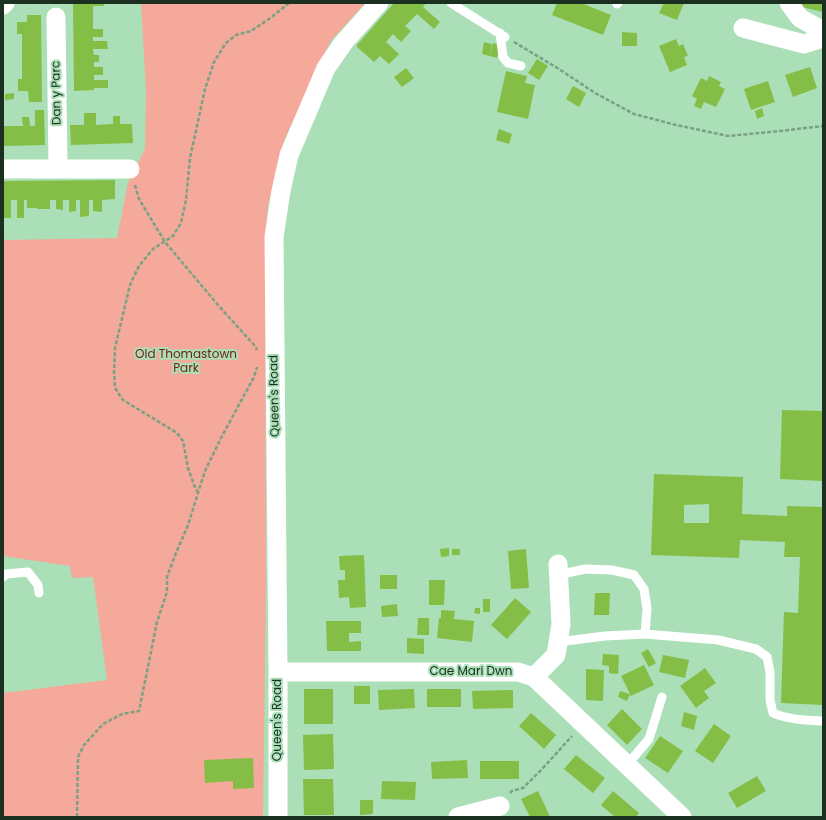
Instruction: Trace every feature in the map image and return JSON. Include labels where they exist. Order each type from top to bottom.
[{"type":"street","name":"Queen's Road","points":[[278,817],[278,672],[264,355],[274,237],[281,191],[289,155],[326,68],[344,42],[379,3]]},
{"type":"street","points":[[789,3],[800,18],[823,31]]},
{"type":"street","name":"Dan y Parc","points":[[56,17],[58,168]]},
{"type":"street","points":[[743,28],[804,44],[823,38]]},
{"type":"street","points":[[3,169],[130,169]]},
{"type":"street","points":[[534,677],[556,655],[561,624],[558,570]]},
{"type":"street","name":"Cae Mari Dwn","points":[[278,672],[518,672],[534,677],[682,817]]},
{"type":"street","points":[[458,817],[500,806]]},
{"type":"lane","points":[[451,3],[503,35],[503,57],[508,63],[521,66]]},
{"type":"lane","points":[[558,570],[612,570],[634,575],[644,590],[646,608],[645,634]]},
{"type":"lane","points":[[3,577],[6,574],[28,572],[38,585],[39,593]]},
{"type":"lane","points":[[558,642],[605,636],[645,634],[718,640],[756,649],[768,657],[770,672],[770,700],[773,713],[782,717],[823,721]]},
{"type":"lane","points":[[627,765],[650,739],[662,697]]},
{"type":"path","points":[[198,493],[188,468],[183,441],[177,433],[123,400],[115,388],[115,348],[130,286],[139,266],[153,249],[173,236],[181,223],[186,200],[190,158],[205,89],[214,62],[226,43],[236,35],[251,31],[269,20],[289,3]]},
{"type":"path","points":[[503,35],[595,93],[634,114],[676,126],[728,136],[823,126]]},
{"type":"path","points":[[77,817],[78,757],[84,745],[103,724],[122,714],[139,711],[157,622],[167,592],[167,577],[188,526],[205,471],[264,355],[218,305],[165,242],[139,199],[130,169]]},
{"type":"path","points":[[500,806],[512,791],[523,788],[583,724]]},
{"type":"green space","name":"Old Thomastown Park","points":[[141,3],[365,3],[330,42],[285,138],[268,205],[265,237],[266,584],[263,817],[3,817],[3,693],[107,680],[93,577],[72,578],[70,566],[3,556],[3,240],[117,238],[128,183],[145,149],[146,91]]},
{"type":"building","points":[[73,3],[104,3],[104,6],[93,6],[93,29],[103,29],[103,37],[93,37],[93,41],[107,41],[108,49],[93,49],[94,55],[99,55],[99,62],[94,62],[94,67],[103,67],[103,75],[94,75],[94,80],[108,80],[108,88],[94,88],[94,90],[74,91]]},
{"type":"building","points":[[394,3],[426,3],[423,7],[440,22],[434,29],[417,14],[405,26],[411,31],[401,42],[393,34],[386,42],[399,54],[389,64],[380,56],[374,62],[356,46]]},
{"type":"building","points":[[557,3],[581,3],[611,15],[603,35],[552,15]]},
{"type":"building","points":[[664,3],[684,3],[677,20],[659,13]]},
{"type":"building","points":[[795,3],[823,3],[823,12],[794,5]]},
{"type":"building","points":[[27,15],[41,15],[42,102],[29,102],[28,91],[18,91],[18,79],[22,79],[22,34],[17,34],[17,22],[27,22]]},
{"type":"building","points":[[622,32],[637,33],[637,46],[622,46]]},
{"type":"building","points":[[676,39],[679,46],[683,44],[688,56],[684,57],[687,65],[670,72],[659,46]]},
{"type":"building","points":[[484,42],[492,44],[490,56],[482,54]]},
{"type":"building","points":[[493,43],[500,45],[497,58],[490,56]]},
{"type":"building","points":[[537,59],[548,66],[539,80],[528,73]]},
{"type":"building","points":[[810,67],[817,88],[793,97],[785,75]]},
{"type":"building","points":[[406,68],[414,78],[402,87],[394,77]]},
{"type":"building","points":[[506,71],[527,76],[525,83],[535,85],[528,119],[497,112]]},
{"type":"building","points":[[709,76],[721,82],[719,86],[725,89],[716,107],[704,102],[701,109],[694,106],[697,99],[692,96],[701,78],[707,81]]},
{"type":"building","points":[[768,81],[775,102],[751,110],[744,89]]},
{"type":"building","points":[[573,86],[586,93],[579,107],[566,99]]},
{"type":"building","points":[[14,93],[14,99],[5,100],[5,94]]},
{"type":"building","points":[[762,108],[764,116],[757,119],[755,111]]},
{"type":"building","points":[[35,110],[44,110],[45,145],[3,146],[3,126],[23,126],[22,117],[29,117],[30,126],[35,126]]},
{"type":"building","points":[[84,113],[96,113],[96,125],[113,124],[113,116],[120,116],[120,124],[132,124],[133,143],[71,145],[70,125],[84,125]]},
{"type":"building","points":[[499,129],[512,134],[509,144],[496,140]]},
{"type":"building","points":[[115,180],[115,199],[102,200],[102,212],[93,211],[93,200],[89,200],[89,216],[80,217],[80,200],[76,200],[76,211],[69,212],[69,200],[63,200],[63,210],[56,209],[56,200],[50,200],[50,209],[37,209],[27,208],[27,200],[24,200],[24,218],[17,218],[17,200],[11,200],[11,218],[4,218],[3,181]]},
{"type":"building","points":[[782,410],[823,411],[823,481],[780,479]]},
{"type":"building","points":[[654,474],[743,477],[742,514],[787,516],[787,506],[823,507],[823,705],[781,703],[784,612],[798,613],[800,557],[784,557],[785,542],[740,540],[739,558],[651,555]],"holes":[[[709,504],[709,523],[684,523],[684,505]]]},
{"type":"building","points":[[449,548],[449,556],[441,557],[440,549]]},
{"type":"building","points":[[452,549],[460,549],[460,555],[452,555]]},
{"type":"building","points":[[526,549],[529,588],[511,589],[508,551]]},
{"type":"building","points":[[364,555],[366,607],[350,608],[349,597],[339,598],[338,580],[345,580],[345,570],[340,570],[339,556]]},
{"type":"building","points":[[380,575],[397,575],[397,589],[380,589]]},
{"type":"building","points":[[429,580],[445,580],[444,605],[429,605]]},
{"type":"building","points":[[595,593],[610,593],[609,615],[594,615]]},
{"type":"building","points":[[515,598],[531,612],[507,639],[491,625]]},
{"type":"building","points":[[483,599],[490,599],[490,612],[483,612]]},
{"type":"building","points":[[397,604],[398,616],[382,617],[381,606]]},
{"type":"building","points":[[475,608],[480,608],[480,614],[474,613]]},
{"type":"building","points":[[441,610],[455,611],[454,619],[474,621],[472,642],[437,638]]},
{"type":"building","points":[[418,618],[429,618],[429,635],[417,635]]},
{"type":"building","points":[[326,621],[361,621],[361,633],[349,633],[349,642],[361,641],[361,651],[327,651]]},
{"type":"building","points":[[407,638],[424,639],[424,654],[407,653]]},
{"type":"building","points":[[648,649],[656,663],[649,667],[641,653]]},
{"type":"building","points":[[603,654],[619,655],[618,674],[609,673],[609,666],[602,665]]},
{"type":"building","points":[[663,655],[689,660],[685,678],[659,672]]},
{"type":"building","points":[[644,665],[654,685],[631,696],[621,676]]},
{"type":"building","points":[[705,668],[716,683],[704,691],[709,698],[696,708],[680,686]]},
{"type":"building","points":[[586,669],[604,670],[603,701],[586,700]]},
{"type":"building","points":[[354,686],[370,686],[370,704],[354,704]]},
{"type":"building","points":[[304,689],[333,689],[333,724],[304,724]]},
{"type":"building","points":[[414,689],[415,708],[379,710],[378,690]]},
{"type":"building","points":[[427,689],[461,689],[461,707],[427,707]]},
{"type":"building","points":[[513,690],[513,708],[473,709],[472,691]]},
{"type":"building","points":[[620,691],[630,694],[627,701],[618,697]]},
{"type":"building","points":[[622,709],[642,729],[627,745],[607,725]]},
{"type":"building","points":[[684,712],[697,716],[694,730],[681,726]]},
{"type":"building","points":[[531,713],[556,735],[544,749],[519,726]]},
{"type":"building","points":[[714,724],[731,736],[713,763],[695,751]]},
{"type":"building","points":[[333,734],[334,769],[304,770],[303,735]]},
{"type":"building","points":[[660,736],[683,751],[668,773],[645,758]]},
{"type":"building","points":[[576,755],[605,778],[593,793],[564,769]]},
{"type":"building","points":[[253,758],[254,788],[233,789],[233,781],[205,783],[204,760]]},
{"type":"building","points":[[467,760],[468,778],[432,779],[431,762]]},
{"type":"building","points":[[480,761],[519,761],[519,779],[480,779]]},
{"type":"building","points":[[757,776],[766,791],[737,808],[728,793]]},
{"type":"building","points":[[303,779],[333,779],[334,815],[304,815]]},
{"type":"building","points":[[382,781],[416,782],[415,800],[381,799]]},
{"type":"building","points":[[538,791],[550,817],[530,817],[521,799]]},
{"type":"building","points":[[613,791],[639,813],[636,817],[615,817],[601,805]]},
{"type":"building","points":[[360,800],[373,800],[373,814],[360,815]]}]
